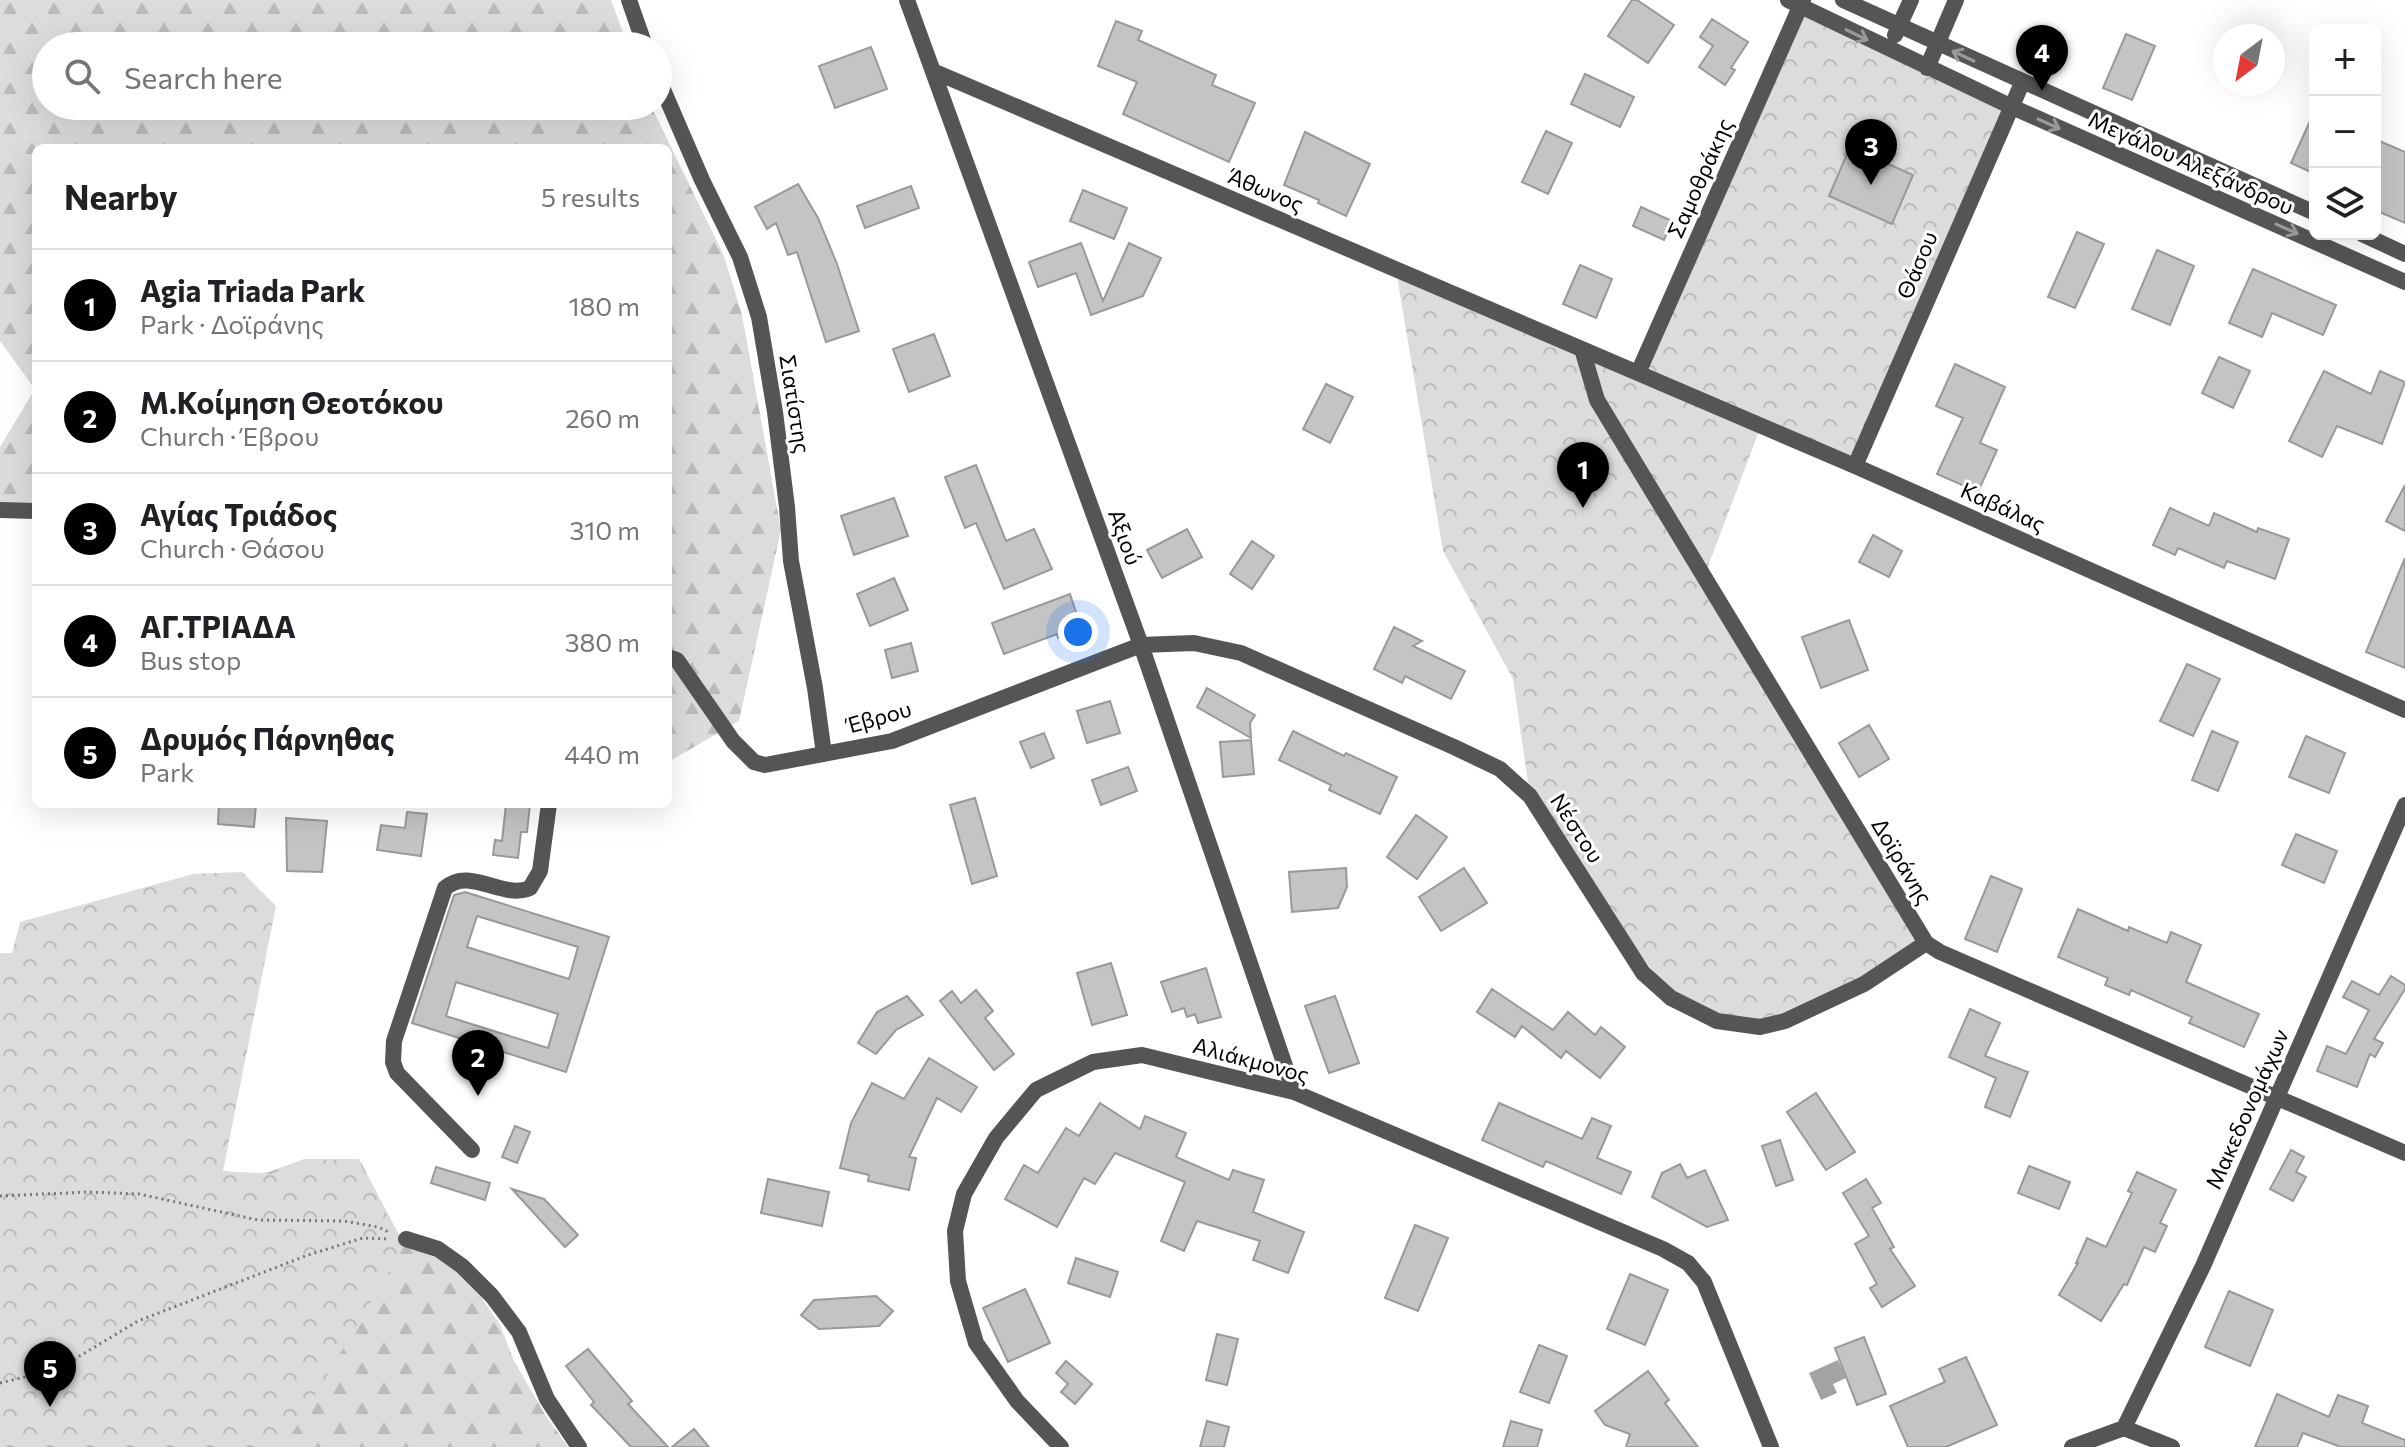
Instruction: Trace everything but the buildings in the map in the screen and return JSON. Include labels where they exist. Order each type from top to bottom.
[{"type":"street","points":[[629,0],[640,32]]},
{"type":"street","name":"Αξιού","points":[[907,0],[1141,645],[1294,1092]]},
{"type":"street","name":"Μεγάλου Αλεξάνδρου","points":[[1843,0],[2309,210]]},
{"type":"street","points":[[1889,50],[1911,0]]},
{"type":"street","points":[[1927,68],[1956,0]]},
{"type":"street","name":"Μεγάλου Αλεξάνδρου","points":[[1796,2],[1927,68],[2405,282]]},
{"type":"street","name":"Σαμοθράκης","points":[[1638,373],[1796,2]]},
{"type":"street","name":"Άθωνος","points":[[933,71],[1582,349]]},
{"type":"street","name":"Θάσου","points":[[1855,466],[2022,83]]},
{"type":"street","name":"Σιατίστης","points":[[672,110],[740,257],[759,317],[775,412],[791,561],[824,754]]},
{"type":"street","points":[[2375,240],[2405,254]]},
{"type":"street","name":"Καβάλας","points":[[1582,349],[1855,466],[2405,710]]},
{"type":"street","name":"Δοϊράνης","points":[[1582,349],[1597,400],[1926,943]]},
{"type":"street","points":[[0,510],[32,511]]},
{"type":"street","name":"Νέστου","points":[[1141,645],[1194,643],[1241,653],[1500,769],[1530,796],[1643,973],[1671,998],[1717,1021],[1760,1027],[1785,1021],[1864,984],[1926,943]]},
{"type":"street","name":"Έβρου","points":[[672,658],[677,660],[733,741],[754,762],[765,765],[892,741],[1141,645]]},
{"type":"street","name":"Μακεδονομάχων","points":[[2124,1428],[2203,1266],[2405,805]]},
{"type":"street","points":[[472,1150],[397,1073],[392,1052],[394,1041],[445,888],[459,880],[511,892],[530,888],[540,871],[548,808]]},
{"type":"street","points":[[1926,943],[1940,952],[2405,1153]]},
{"type":"street","name":"Αλιάκμονος","points":[[1061,1447],[1017,1401],[976,1343],[958,1281],[955,1231],[964,1194],[996,1138],[1036,1090],[1093,1062],[1142,1055],[1294,1092],[1663,1249],[1688,1263],[1704,1282],[1771,1447]]},
{"type":"street","points":[[406,1239],[438,1249],[462,1266],[492,1296],[519,1332],[547,1399],[579,1447]]},
{"type":"street","points":[[2072,1447],[2124,1428],[2172,1447]]},
{"type":"path","points":[[0,1196],[88,1192],[139,1194],[258,1220],[344,1221],[378,1227],[406,1239]]},
{"type":"path","points":[[0,1383],[58,1369],[138,1321],[308,1255],[363,1238],[406,1239]]},
{"type":"green space","points":[[0,0],[611,0],[623,32],[32,32],[32,120],[658,120],[669,144],[32,144],[32,385],[0,341]]},
{"type":"green space","points":[[1799,7],[2010,106],[1855,466],[1761,426],[1704,577],[1926,943],[1886,971],[1760,1027],[1671,998],[1530,796],[1513,679],[1443,551],[1396,270],[1638,373]]},
{"type":"green space","points":[[672,149],[724,256],[742,315],[781,530],[739,721],[672,760]]},
{"type":"green space","points":[[32,394],[32,509],[0,504],[0,447]]},
{"type":"green space","points":[[242,872],[276,906],[223,1171],[271,1174],[304,1160],[358,1160],[404,1247],[284,1447],[0,1447],[0,953],[12,953],[20,922],[193,874]]},
{"type":"green space","points":[[304,1159],[359,1159],[405,1246],[435,1250],[477,1291],[499,1323],[514,1361],[546,1416],[568,1447],[0,1447],[202,1182],[269,1172]]},
{"type":"shaded area","points":[[1838,1360],[1846,1378],[1833,1384],[1837,1393],[1821,1400],[1809,1373]]},
{"type":"place","name":"ΑΓ.ΤΡΙΑΔΑ","points":[[2042,91]]},
{"type":"place","name":"Αγίας Τριάδος","points":[[1871,185]]},
{"type":"place","name":"Agia Triada Park","points":[[1583,508]]},
{"type":"place","name":"Μ.Κοίμηση Θεοτόκου","points":[[478,1096]]},
{"type":"place","name":"Δρυμός Πάρνηθας","points":[[50,1407]]}]
